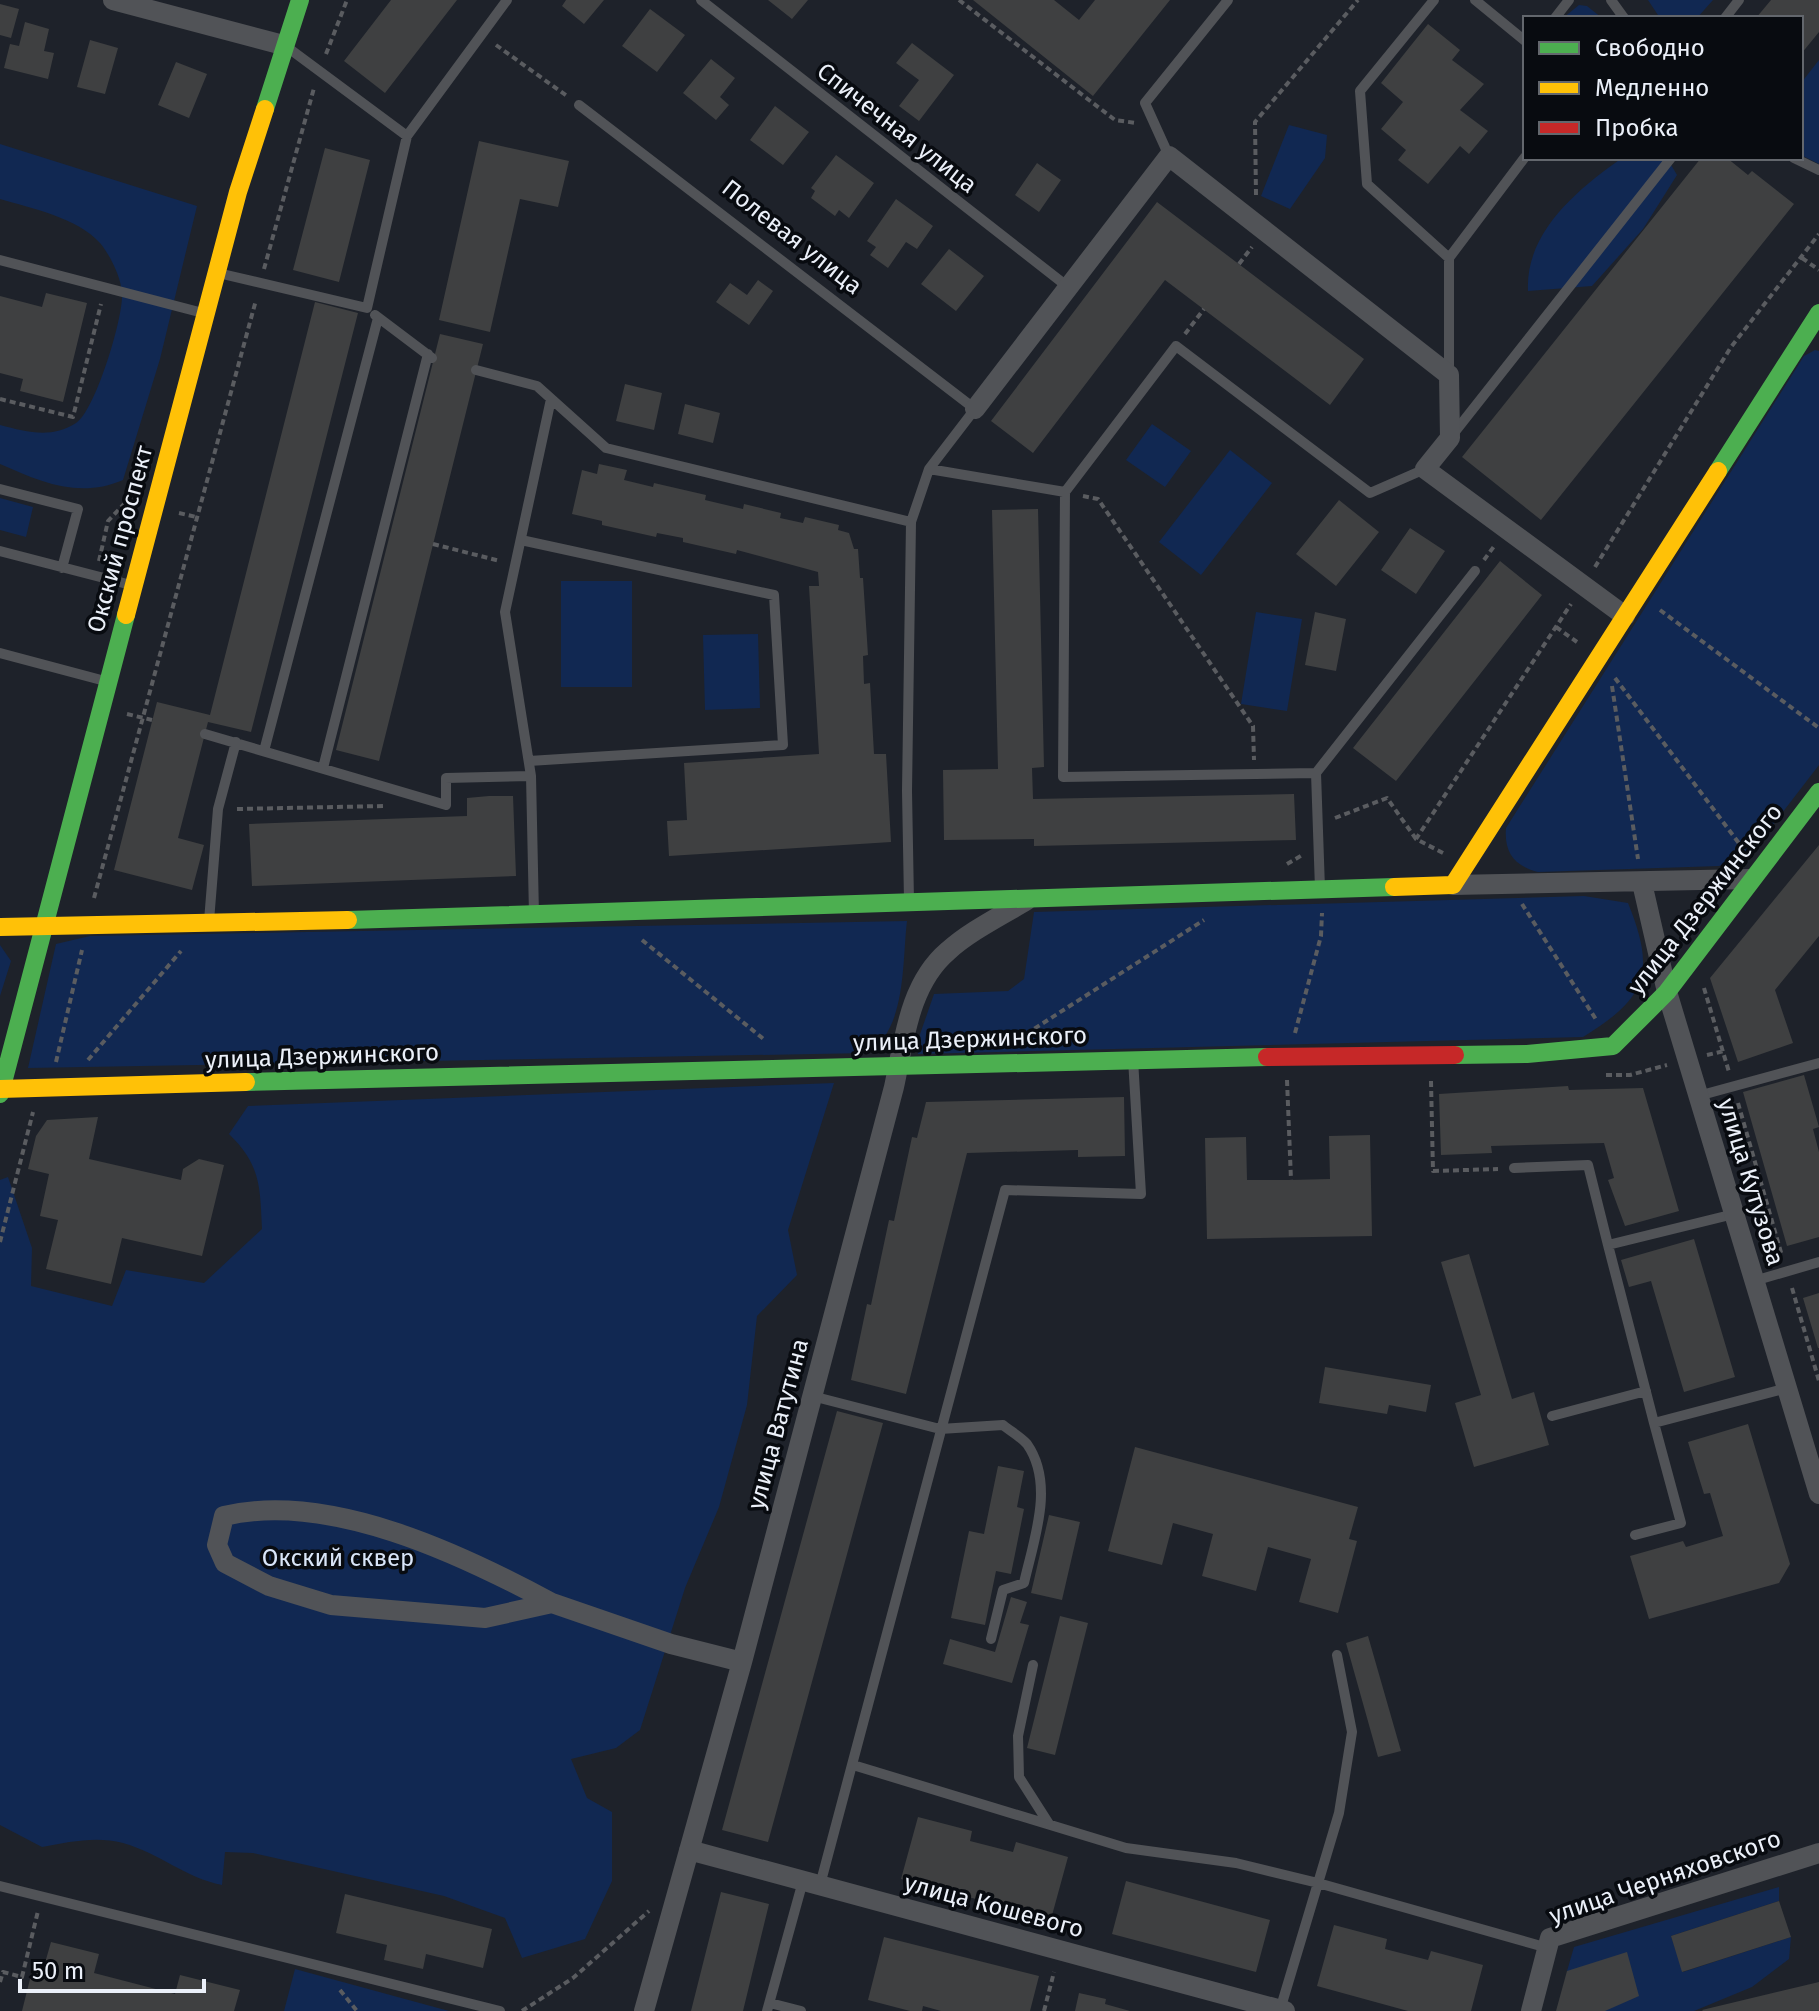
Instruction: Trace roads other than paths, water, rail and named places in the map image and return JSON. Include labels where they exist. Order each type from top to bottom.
[{"type":"street","points":[[113,0],[283,45]]},
{"type":"street","name":"Окский проспект","points":[[0,1090],[216,273],[283,45],[300,0]]},
{"type":"street","points":[[975,409],[1169,156],[1449,375],[1450,438],[1425,469],[1625,616]]},
{"type":"street","points":[[1453,885],[1819,313]]},
{"type":"street","name":"улица Дзержинского","points":[[0,1090],[1133,1058],[1527,1054],[1613,1046],[1667,992],[1819,792]]},
{"type":"street","points":[[0,927],[614,914],[1453,885],[1642,883],[1754,874]]},
{"type":"street","name":"улица Кутузова","points":[[1642,883],[1667,992],[1819,1494]]},
{"type":"street","name":"улица Ватутина","points":[[644,2011],[742,1662],[899,1065],[908,1017],[928,976],[947,951],[1029,899]]},
{"type":"street","points":[[552,1603],[485,1618],[331,1605],[269,1586],[236,1569],[225,1563],[217,1545],[224,1516],[253,1509],[314,1515],[433,1544],[481,1565],[552,1603],[671,1644],[742,1662]]},
{"type":"street","name":"улица Кошевого","points":[[689,1850],[1283,2010]]},
{"type":"street","name":"улица Черняховского","points":[[1531,2011],[1550,1938],[1819,1853]]},
{"type":"lane","points":[[367,308],[407,136],[507,0]]},
{"type":"lane","name":"Спичечная улица","points":[[701,0],[1068,287]]},
{"type":"lane","points":[[1169,156],[1145,103],[1228,0]]},
{"type":"lane","points":[[1434,0],[1360,91],[1367,184],[1449,258]]},
{"type":"lane","points":[[1475,0],[1523,39]]},
{"type":"lane","points":[[1557,16],[1569,0]]},
{"type":"lane","points":[[1727,16],[1739,0]]},
{"type":"lane","points":[[283,45],[407,136]]},
{"type":"lane","name":"Полевая улица","points":[[579,105],[975,409]]},
{"type":"lane","points":[[1449,375],[1449,258],[1523,160]]},
{"type":"lane","points":[[1450,438],[1669,160]]},
{"type":"lane","points":[[1798,160],[1819,170]]},
{"type":"lane","points":[[0,260],[205,313]]},
{"type":"lane","points":[[216,273],[367,308],[430,356],[323,768]]},
{"type":"lane","points":[[264,751],[378,318]]},
{"type":"lane","points":[[1316,773],[1063,777],[1065,492],[1176,346],[1370,493],[1425,469]]},
{"type":"lane","points":[[476,370],[537,386],[606,448],[911,522]]},
{"type":"lane","points":[[534,915],[531,776],[505,612],[551,399]]},
{"type":"lane","points":[[909,904],[907,791],[911,522],[929,469],[975,409]]},
{"type":"lane","points":[[929,469],[1065,492]]},
{"type":"lane","points":[[0,489],[78,509],[62,568]]},
{"type":"lane","points":[[521,540],[774,595],[783,745],[529,761]]},
{"type":"lane","points":[[0,551],[132,586]]},
{"type":"lane","points":[[1320,891],[1316,773],[1475,571]]},
{"type":"lane","points":[[0,653],[107,682]]},
{"type":"lane","points":[[205,734],[446,805],[446,778],[531,776]]},
{"type":"lane","points":[[209,921],[218,809],[236,742]]},
{"type":"lane","points":[[801,2011],[768,2007],[853,1765],[1005,1190],[1141,1194],[1133,1058]]},
{"type":"lane","points":[[1698,1096],[1819,1063]]},
{"type":"lane","points":[[1514,1168],[1588,1165],[1681,1523],[1635,1535]]},
{"type":"lane","points":[[1608,1245],[1734,1214]]},
{"type":"lane","points":[[1754,1281],[1819,1262]]},
{"type":"lane","points":[[1654,1423],[1787,1388]]},
{"type":"lane","points":[[1552,1416],[1646,1391]]},
{"type":"lane","points":[[812,1396],[940,1429],[1003,1425],[1026,1443],[1041,1474],[1040,1509],[1024,1583],[1003,1590],[991,1639]]},
{"type":"lane","points":[[1283,2010],[1339,1813],[1352,1732],[1337,1655]]},
{"type":"lane","points":[[1033,1665],[1018,1736],[1019,1777],[1049,1824]]},
{"type":"lane","points":[[853,1765],[1126,1848],[1236,1863],[1548,1948]]},
{"type":"lane","points":[[0,1886],[500,2011]]},
{"type":"park label","name":"Окский сквер","points":[[338,1558]]}]
